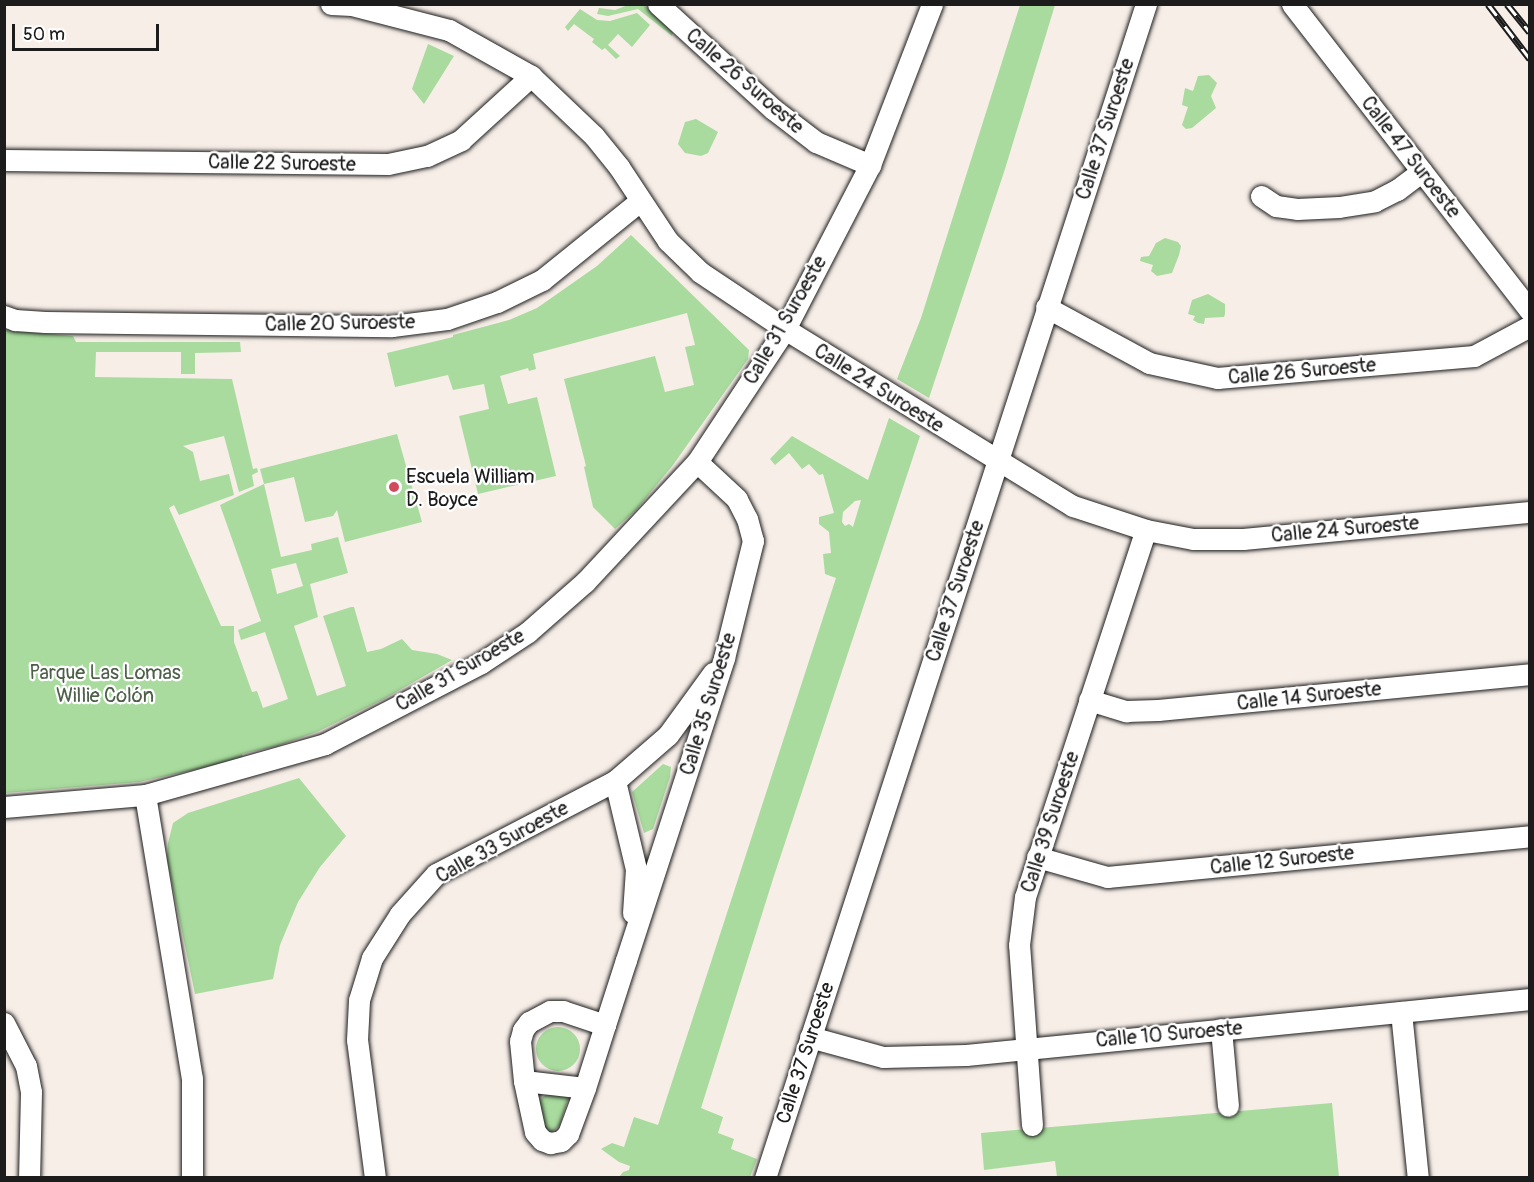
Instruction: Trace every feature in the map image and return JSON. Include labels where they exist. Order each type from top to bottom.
[{"type":"street","name":"Calle 24 Suroeste","points":[[331,4],[352,5],[449,30],[531,76],[594,136],[619,167],[668,241],[700,272],[785,329],[996,462],[1073,506],[1146,530],[1192,539],[1243,539],[1530,512]]},
{"type":"street","name":"Calle 26 Suroeste","points":[[658,4],[773,109],[816,142],[870,165]]},
{"type":"street","name":"Calle 31 Suroeste","points":[[4,807],[145,795],[325,744],[481,663],[528,632],[585,582],[697,462],[785,329],[870,165],[932,4]]},
{"type":"street","name":"Calle 37 Suroeste","points":[[765,1178],[1146,4]]},
{"type":"street","name":"Calle 47 Suroeste","points":[[1292,4],[1530,311]]},
{"type":"street","name":"Calle 22 Suroeste","points":[[4,160],[388,164],[427,156],[461,140],[531,76]]},
{"type":"street","points":[[1262,196],[1276,206],[1297,209],[1357,204],[1375,201],[1397,190],[1422,171]]},
{"type":"street","name":"Calle 20 Suroeste","points":[[4,316],[15,320],[45,322],[392,326],[447,319],[497,302],[542,280],[640,201]]},
{"type":"street","name":"Calle 26 Suroeste","points":[[1046,307],[1149,363],[1216,378],[1474,356],[1530,326]]},
{"type":"street","name":"Calle 35 Suroeste","points":[[605,1024],[562,1011],[550,1011],[529,1022],[520,1041],[524,1082],[535,1132],[542,1140],[550,1143],[561,1141],[568,1134],[585,1088],[724,658],[753,541],[747,519],[737,499],[697,462]]},
{"type":"street","name":"Calle 39 Suroeste","points":[[1032,1125],[1019,945],[1025,897],[1146,530]]},
{"type":"street","name":"Calle 33 Suroeste","points":[[375,1178],[357,1040],[359,1000],[372,958],[400,914],[436,874],[615,781],[668,735],[724,658]]},
{"type":"street","name":"Calle 14 Suroeste","points":[[1089,700],[1126,711],[1158,710],[1530,674]]},
{"type":"street","name":"Calle 35 Suroeste","points":[[615,781],[636,869],[626,960]]},
{"type":"street","points":[[145,795],[192,1078],[192,1178]]},
{"type":"street","name":"Calle 12 Suroeste","points":[[1037,857],[1107,877],[1530,836]]},
{"type":"street","name":"Calle 10 Suroeste","points":[[810,1037],[883,1057],[966,1055],[1530,999]]},
{"type":"street","points":[[1401,1012],[1418,1178]]},
{"type":"street","points":[[4,1023],[26,1066],[31,1092],[28,1178]]},
{"type":"street","points":[[1221,1029],[1228,1106]]},
{"type":"street","points":[[524,1082],[585,1088]]},
{"type":"green space","points":[[628,5],[644,5],[673,31],[672,36],[638,9],[608,16],[597,14],[599,8],[615,10]]},
{"type":"green space","points":[[1020,5],[1055,5],[1005,169],[929,398],[897,379],[921,318]]},
{"type":"green space","points":[[580,9],[597,20],[610,21],[637,13],[650,25],[632,47],[618,34],[608,45],[620,56],[616,59],[605,48],[602,50],[592,42],[594,39],[574,24],[568,31],[565,27]]},
{"type":"green space","points":[[428,44],[454,56],[424,104],[412,89]]},
{"type":"green space","points":[[1209,75],[1217,83],[1211,96],[1216,108],[1192,128],[1186,129],[1182,125],[1188,107],[1182,105],[1185,88],[1193,91],[1198,76]]},
{"type":"green space","points":[[696,119],[718,132],[708,153],[701,156],[685,153],[678,144],[685,122]]},
{"type":"green space","points":[[631,235],[749,350],[748,359],[673,465],[636,510],[615,529],[593,507],[584,467],[586,466],[564,379],[655,356],[665,392],[694,385],[685,347],[695,345],[687,313],[533,354],[536,369],[529,371],[528,368],[500,376],[508,404],[537,397],[556,476],[478,494],[459,416],[489,409],[484,384],[453,390],[448,375],[395,387],[387,353],[453,337],[453,335],[509,320],[537,308],[597,266]]},
{"type":"green space","points":[[1165,238],[1178,242],[1181,246],[1172,273],[1157,276],[1151,271],[1153,265],[1140,261],[1141,257],[1149,256],[1156,243]]},
{"type":"green space","points":[[1208,294],[1225,304],[1224,317],[1205,318],[1204,324],[1198,323],[1193,320],[1195,316],[1188,314],[1192,300]]},
{"type":"green space","name":"Parque Las Lomas Willie Colón","points":[[5,330],[73,336],[76,342],[240,342],[241,352],[195,353],[195,374],[181,374],[181,352],[96,352],[95,377],[232,379],[253,469],[257,468],[258,472],[252,475],[254,486],[239,492],[224,436],[183,446],[193,452],[200,481],[229,474],[234,495],[179,515],[174,505],[169,508],[221,626],[234,626],[234,642],[252,692],[257,691],[263,708],[288,699],[265,632],[241,640],[238,630],[261,621],[220,505],[264,484],[281,557],[312,550],[311,544],[338,537],[348,573],[310,584],[318,617],[294,626],[317,696],[346,686],[323,616],[351,607],[354,607],[367,652],[381,649],[402,639],[412,650],[437,654],[452,660],[384,699],[317,732],[277,746],[242,754],[243,759],[139,782],[5,793]],"holes":[[[296,563],[303,586],[277,594],[271,569]]]},
{"type":"green space","points":[[889,418],[920,436],[773,879],[701,1108],[723,1117],[718,1133],[734,1139],[731,1149],[757,1159],[750,1177],[619,1177],[623,1172],[629,1170],[630,1166],[619,1162],[601,1149],[612,1143],[624,1147],[634,1117],[658,1125],[836,578],[825,574],[823,554],[831,553],[829,532],[819,524],[819,517],[834,513],[823,474],[819,475],[809,464],[802,469],[789,453],[775,465],[770,459],[792,436],[868,480]],"holes":[[[861,500],[853,527],[849,524],[845,526],[842,522],[843,512],[855,501]]]},
{"type":"green space","points":[[397,434],[422,522],[345,542],[337,510],[333,516],[305,522],[294,477],[264,484],[260,469]]},
{"type":"green space","points":[[663,764],[671,767],[670,777],[653,829],[644,833],[632,792]]},
{"type":"green space","points":[[299,778],[346,836],[320,867],[298,902],[280,945],[273,979],[195,994],[167,859],[173,823],[188,813]]},
{"type":"green space","points":[[558,1027],[573,1034],[580,1049],[573,1064],[558,1071],[543,1064],[536,1049],[543,1034]]},
{"type":"green space","points":[[546,1095],[564,1095],[568,1099],[560,1125],[552,1132],[544,1127],[539,1100]]},
{"type":"green space","points":[[1332,1103],[1339,1177],[1057,1177],[1055,1161],[984,1170],[981,1133]]},
{"type":"railway","points":[[1488,4],[1530,59]]},
{"type":"railway","points":[[1507,4],[1530,32]]},
{"type":"place","name":"Escuela William D. Boyce","points":[[394,487]]}]
